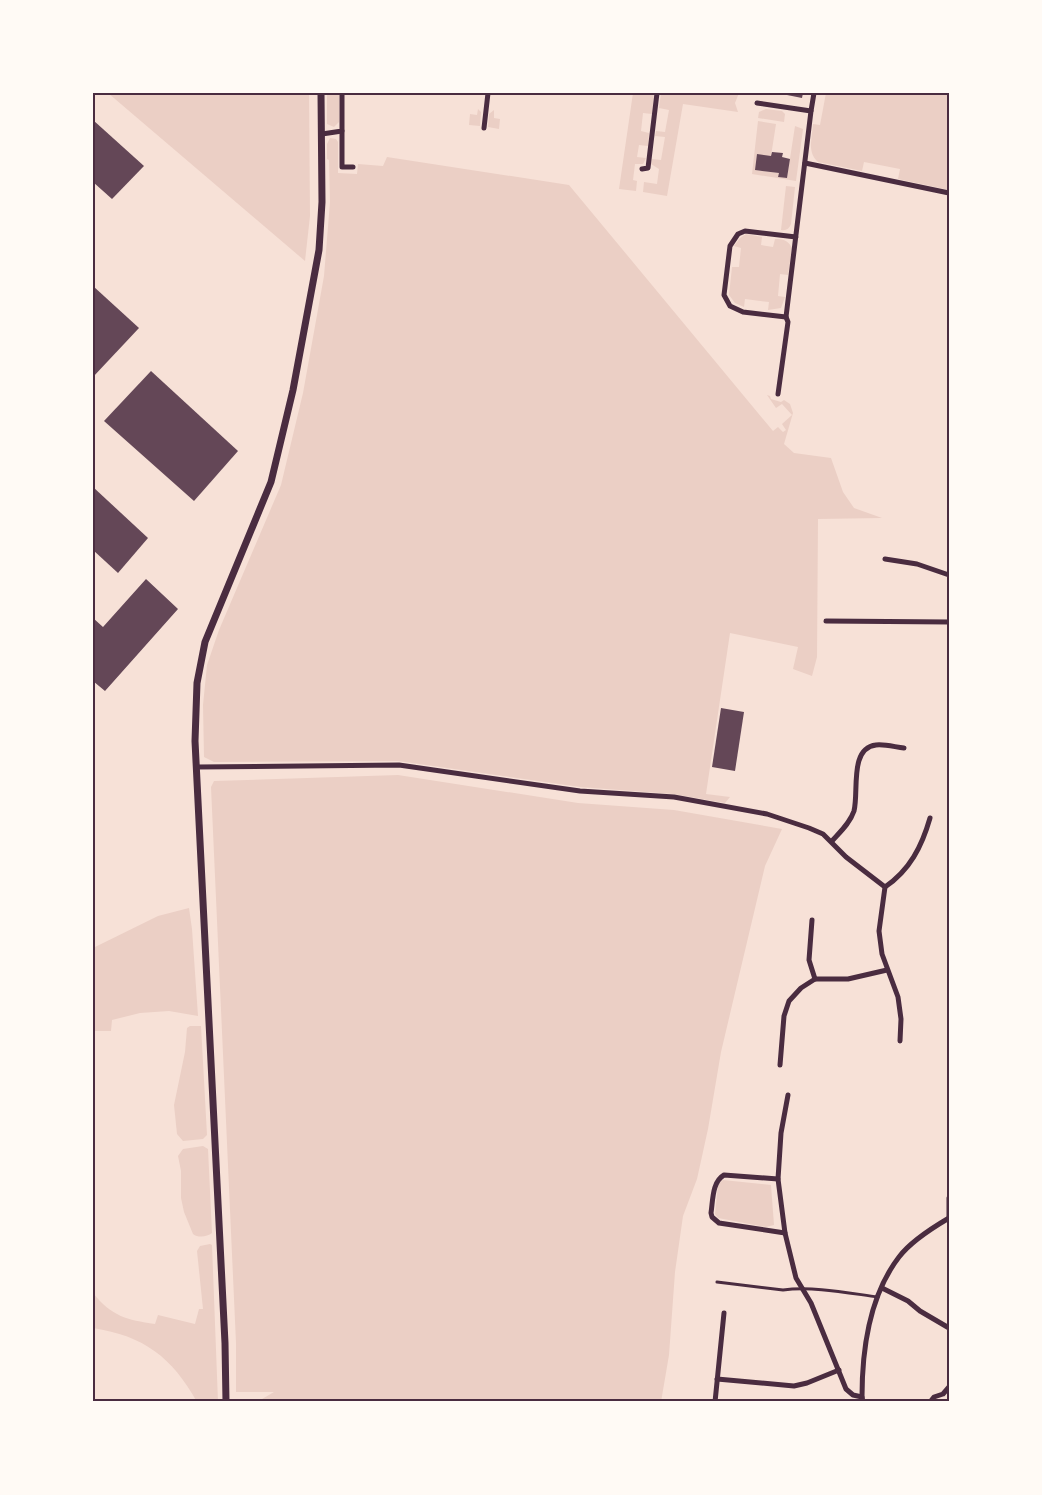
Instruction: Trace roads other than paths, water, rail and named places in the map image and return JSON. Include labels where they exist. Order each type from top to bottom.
[{"type":"street","points":[[226,1402],[195,704],[201,656],[211,623],[271,482],[293,390],[319,250],[322,202],[321,93]]},
{"type":"street","points":[[342,93],[342,167],[353,167]]},
{"type":"street","points":[[483,128],[488,93]]},
{"type":"street","points":[[655,171],[645,169],[657,93]]},
{"type":"street","points":[[778,394],[814,93]]},
{"type":"street","points":[[757,103],[811,111]]},
{"type":"street","points":[[322,134],[342,131]]},
{"type":"street","points":[[805,163],[949,193]]},
{"type":"street","points":[[786,317],[743,312],[735,309],[726,301],[724,295],[730,246],[731,241],[738,234],[745,231],[796,237]]},
{"type":"street","points":[[885,559],[917,564],[949,575]]},
{"type":"street","points":[[826,621],[949,622]]},
{"type":"street","points":[[832,841],[851,819],[855,809],[859,761],[862,752],[878,745],[904,748]]},
{"type":"street","points":[[197,767],[399,765],[580,790],[684,799],[767,814],[792,821],[823,834],[846,857],[885,887]]},
{"type":"street","points":[[900,1041],[901,1019],[898,998],[882,954],[879,931],[885,887],[910,864],[920,849],[930,818]]},
{"type":"street","points":[[812,920],[809,960],[815,979]]},
{"type":"street","points":[[780,1065],[786,1008],[796,993],[815,979],[848,979],[887,969]]},
{"type":"street","points":[[788,1095],[781,1133],[778,1179],[785,1233],[796,1278],[811,1303],[846,1389],[863,1400],[862,1363],[878,1297],[899,1256],[949,1217],[949,1198]]},
{"type":"street","points":[[778,1179],[724,1175],[720,1177],[716,1185],[711,1213],[719,1223],[785,1233]]},
{"type":"street","points":[[882,1288],[908,1301],[949,1328]]},
{"type":"street","points":[[715,1402],[724,1313]]},
{"type":"street","points":[[717,1378],[794,1386],[839,1370]]},
{"type":"street","points":[[930,1402],[949,1387]]},
{"type":"lane","points":[[717,1282],[783,1290],[878,1297]]}]
